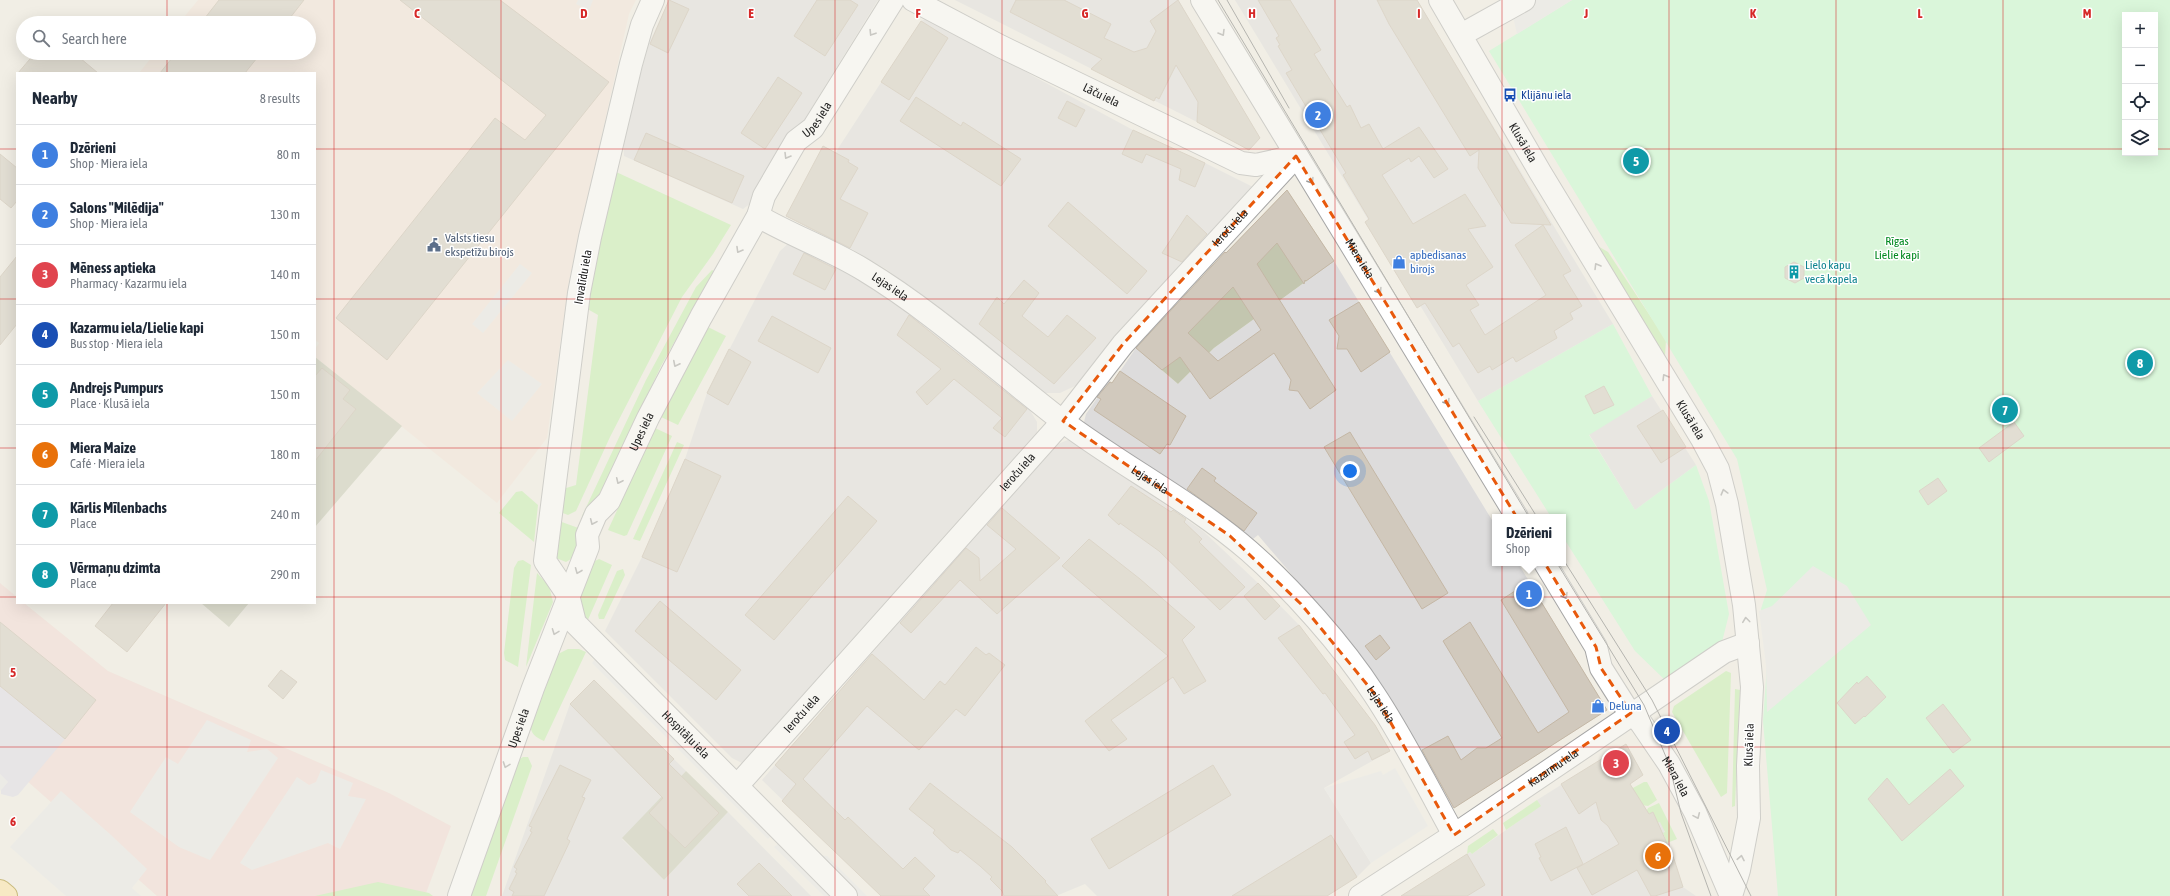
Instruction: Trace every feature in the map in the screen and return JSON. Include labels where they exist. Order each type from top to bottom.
[{"type":"main road","points":[[0,891],[6,896]]},
{"type":"street","name":"Invalīdu iela","points":[[544,561],[579,293],[590,237],[631,64],[642,25],[653,0]]},
{"type":"street","name":"Upes iela","points":[[459,896],[530,696],[568,595],[588,547],[587,535],[596,514],[609,501],[648,418],[758,216],[764,196],[796,141],[813,128],[893,0]]},
{"type":"street","name":"Lāču iela","points":[[914,0],[1000,46],[1241,163],[1256,165],[1296,156]]},
{"type":"street","name":"Miera iela","points":[[1202,0],[1515,514]]},
{"type":"street","name":"Klusā iela","points":[[1440,0],[1540,172],[1702,439],[1718,469],[1735,548],[1748,643],[1752,687],[1748,766],[1749,818],[1739,870],[1731,896]]},
{"type":"street","points":[[1461,36],[1524,0]]},
{"type":"street","name":"Ieroču iela","points":[[737,786],[1063,422],[1123,344],[1296,156]]},
{"type":"street","name":"Lejas iela","points":[[758,216],[863,269],[892,288],[941,324],[1063,422],[1184,503],[1250,552],[1301,604],[1343,652],[1374,693],[1394,725],[1454,835]]},
{"type":"street","name":"Hospitāļu iela","points":[[544,561],[568,595],[575,623],[846,896]]},
{"type":"street","name":"Miera iela","points":[[1547,566],[1596,647],[1601,668],[1631,713],[1641,723],[1669,764],[1695,812],[1731,896]]},
{"type":"street","name":"Kazarmu iela","points":[[1360,896],[1454,835],[1631,713],[1724,652],[1748,643]]},
{"type":"highlighted area","points":[[1296,156],[1596,647],[1601,668],[1631,713],[1454,835],[1374,693],[1301,604],[1230,536],[1063,421],[1123,344]]},
{"type":"shaded area","points":[[198,0],[636,0],[629,14],[569,281],[547,438],[497,503],[316,358],[316,348],[319,343],[316,341],[316,72],[140,72],[149,60],[316,60],[316,16],[185,16]]},
{"type":"shaded area","points":[[578,0],[593,0],[589,10],[576,4]]},
{"type":"shaded area","points":[[669,0],[878,0],[755,200],[743,209],[624,156],[623,138],[649,43]]},
{"type":"shaded area","points":[[955,0],[1178,0],[1260,138],[1249,150],[1197,122]]},
{"type":"shaded area","points":[[1235,0],[1417,0],[1613,324],[1478,401]]},
{"type":"shaded area","points":[[1524,0],[1572,0],[1517,34],[1511,8]]},
{"type":"shaded area","points":[[932,16],[1033,76],[1133,130],[1253,187],[1182,262],[1077,385],[1060,393],[1044,393],[963,326],[886,269],[850,248],[806,227],[804,214],[839,147],[921,21]]},
{"type":"shaded area","points":[[1287,190],[1334,261],[1214,348],[1178,384],[1136,348]]},
{"type":"shaded area","points":[[790,242],[862,279],[910,313],[1028,407],[1037,422],[1037,432],[742,763],[732,758],[605,631],[642,557],[685,459],[707,393],[780,251]]},
{"type":"shaded area","points":[[1334,261],[1492,520],[1492,566],[1520,566],[1607,710],[1605,709],[1594,716],[1595,718],[1454,808],[1449,807],[1366,662],[1258,535],[1253,539],[1220,514],[1090,429],[1084,422],[1086,414],[1109,381],[1112,383],[1136,348],[1178,384],[1214,348]]},
{"type":"shaded area","points":[[520,264],[532,273],[483,333],[472,324]]},
{"type":"shaded area","points":[[316,358],[402,426],[316,526]]},
{"type":"shaded area","points":[[508,360],[542,384],[512,421],[477,393]]},
{"type":"shaded area","points":[[1652,396],[1696,465],[1635,510],[1589,434]]},
{"type":"shaded area","points":[[1070,439],[1203,531],[1258,583],[1299,625],[1375,725],[1390,751],[1324,788],[1371,863],[1357,877],[1327,896],[1097,896],[1085,884],[1056,896],[881,896],[762,780],[940,575],[1058,444]]},
{"type":"shaded area","points":[[1813,566],[1847,586],[1871,625],[1767,712],[1766,665],[1759,611],[1772,606]]},
{"type":"shaded area","points":[[0,583],[16,596],[16,604],[25,604],[108,671],[389,793],[451,826],[425,896],[157,896],[0,757]]},
{"type":"shaded area","points":[[202,604],[248,604],[229,627]]},
{"type":"shaded area","points":[[595,659],[772,835],[768,839],[592,663]]},
{"type":"shaded area","points":[[594,680],[686,771],[622,839],[664,880],[728,812],[811,896],[502,896],[570,704]]},
{"type":"shaded area","points":[[0,686],[65,739],[18,795],[13,797],[1,794],[1,790],[8,782],[0,774]]},
{"type":"shaded area","points":[[207,720],[251,740],[247,752],[267,749],[278,758],[210,860],[179,847],[130,812],[166,757],[178,764]]},
{"type":"shaded area","points":[[1623,746],[1628,748],[1642,772],[1641,776],[1626,786],[1645,816],[1653,812],[1663,825],[1665,833],[1663,834],[1683,887],[1696,896],[1401,896],[1470,852],[1472,854],[1540,806],[1537,800]]},
{"type":"shaded area","points":[[1395,768],[1428,826],[1371,863],[1324,788],[1381,771],[1383,775]]},
{"type":"shaded area","points":[[321,770],[353,783],[348,796],[366,799],[340,849],[328,843],[252,870],[240,863],[297,777],[309,785],[316,782]]},
{"type":"shaded area","points":[[686,771],[728,812],[664,880],[622,838]]},
{"type":"shaded area","points":[[0,774],[8,782],[0,791]]},
{"type":"shaded area","points":[[61,791],[147,869],[132,888],[141,896],[66,896],[10,847]]},
{"type":"shaded area","points":[[779,843],[832,896],[824,896],[774,847]]},
{"type":"shaded area","points":[[805,855],[827,856],[867,896],[846,896]]},
{"type":"green space","name":"Rīgas Lielie kapi","points":[[1572,0],[2170,0],[2170,896],[1778,896],[1763,721],[1767,665],[1761,609],[1767,590],[1737,459],[1489,51]]},
{"type":"green space","points":[[614,171],[731,225],[713,254],[682,297],[610,437],[576,511],[568,515],[560,512],[563,489],[576,485],[598,315],[584,307]]},
{"type":"green space","points":[[1591,242],[1608,252],[1666,340],[1665,356]]},
{"type":"green space","points":[[712,270],[714,271],[661,366],[587,523],[582,516],[646,380],[696,287]]},
{"type":"green space","points":[[1613,324],[1652,396],[1589,435],[1635,510],[1696,465],[1709,501],[1729,614],[1722,642],[1665,680],[1635,651],[1566,542],[1566,514],[1549,514],[1478,401]]},
{"type":"green space","points":[[708,327],[726,336],[678,425],[661,417]]},
{"type":"green space","points":[[655,428],[672,436],[627,535],[624,536],[608,530]]},
{"type":"green space","points":[[677,442],[684,445],[640,541],[633,539]]},
{"type":"green space","points":[[522,491],[538,505],[534,542],[499,513],[516,492]]},
{"type":"green space","points":[[559,521],[584,530],[575,553],[566,562],[556,558]]},
{"type":"green space","points":[[599,559],[612,565],[587,622],[578,602],[595,561]]},
{"type":"green space","points":[[523,560],[531,565],[518,667],[505,660],[504,653],[514,568],[518,561]]},
{"type":"green space","points":[[623,569],[625,575],[604,619],[599,619],[598,615],[617,571]]},
{"type":"green space","points":[[537,573],[549,586],[553,602],[526,667]]},
{"type":"green space","points":[[568,649],[579,649],[586,652],[544,741],[534,735],[530,724],[552,665],[558,654]]},
{"type":"green space","points":[[1726,671],[1731,673],[1727,793],[1721,797],[1672,712],[1674,706]]},
{"type":"green space","points":[[1735,689],[1740,690],[1735,806],[1732,807]]},
{"type":"green space","points":[[523,757],[528,757],[532,766],[486,896],[470,896],[518,760]]},
{"type":"green space","points":[[1644,782],[1647,782],[1657,800],[1648,806],[1641,805],[1631,789]]},
{"type":"green space","points":[[1537,800],[1541,806],[1506,830],[1503,823]]},
{"type":"green space","points":[[1659,803],[1677,839],[1667,843],[1663,833],[1665,832],[1660,822],[1657,823],[1653,812],[1644,816],[1648,808]]},
{"type":"green space","points":[[1493,829],[1498,835],[1472,854],[1470,852],[1467,854],[1468,846]]},
{"type":"green space","points":[[378,882],[429,893],[433,896],[315,896]]},
{"type":"building","points":[[219,0],[304,0],[291,16],[206,16]]},
{"type":"building","points":[[400,0],[500,0],[609,82],[387,360],[336,318],[495,118],[525,140],[546,115]]},
{"type":"building","points":[[669,0],[689,9],[668,53],[650,44]]},
{"type":"building","points":[[817,0],[850,0],[858,5],[825,56],[794,36]]},
{"type":"building","points":[[1016,0],[1064,0],[1111,24],[1104,38],[1134,52],[1147,48],[1156,31],[1150,21],[1178,0],[1260,138],[1249,150],[1197,122],[1198,102],[1176,65],[1159,99],[1156,97],[1154,101],[1091,69],[1102,59],[1010,12]]},
{"type":"building","points":[[1258,0],[1290,0],[1321,50],[1314,54],[1347,107],[1350,105],[1361,128],[1369,124],[1383,149],[1419,127],[1448,169],[1434,178],[1419,156],[1411,162],[1409,158],[1382,175],[1413,224],[1465,194],[1486,226],[1468,229],[1493,267],[1466,285],[1479,305],[1470,310],[1485,335],[1546,295],[1515,245],[1543,225],[1571,271],[1563,275],[1582,306],[1570,313],[1573,319],[1554,331],[1557,338],[1516,362],[1513,357],[1492,370],[1490,366],[1478,373],[1459,343],[1453,347],[1425,303],[1417,308],[1365,222],[1369,219],[1343,175],[1346,173],[1286,73],[1292,70],[1278,46],[1280,45],[1276,38],[1279,36]]},
{"type":"building","points":[[1377,0],[1417,0],[1551,225],[1511,223],[1478,168],[1479,150],[1470,156],[1389,24]]},
{"type":"building","points":[[921,21],[948,38],[909,100],[881,82]]},
{"type":"building","points":[[29,60],[82,60],[97,72],[19,72]]},
{"type":"building","points":[[170,60],[255,60],[246,72],[161,72]]},
{"type":"building","points":[[778,77],[802,93],[765,149],[741,133]]},
{"type":"building","points":[[916,97],[961,126],[963,122],[1021,159],[1001,186],[900,121]]},
{"type":"building","points":[[1067,101],[1085,110],[1076,127],[1058,118]]},
{"type":"building","points":[[1133,130],[1205,163],[1195,187],[1179,180],[1181,169],[1146,154],[1142,163],[1122,154]]},
{"type":"building","points":[[646,133],[744,176],[732,203],[634,160]]},
{"type":"building","points":[[823,146],[849,160],[848,162],[858,168],[840,199],[868,213],[850,248],[786,216]]},
{"type":"building","points":[[0,154],[16,167],[16,202],[11,208],[0,199]]},
{"type":"building","points":[[1287,190],[1334,261],[1306,281],[1305,280],[1304,284],[1277,243],[1257,264],[1336,390],[1310,409],[1298,391],[1289,390],[1291,380],[1274,353],[1210,399],[1180,357],[1162,370],[1136,348],[1225,252],[1226,253]],"holes":[[[1233,287],[1261,330],[1218,361],[1188,333]]]},
{"type":"building","points":[[1068,202],[1147,271],[1127,294],[1048,226]]},
{"type":"building","points":[[1187,215],[1207,234],[1182,262],[1162,253]]},
{"type":"building","points":[[804,253],[836,269],[825,290],[793,274]]},
{"type":"building","points":[[16,257],[16,325],[0,345],[0,277]]},
{"type":"building","name":"Lielo kapu vecā kapela","points":[[1794,262],[1804,267],[1804,278],[1795,283],[1785,278],[1785,267]]},
{"type":"building","points":[[1024,280],[1039,293],[1022,316],[1048,337],[1067,315],[1096,338],[1054,384],[979,324],[997,297],[1004,304]]},
{"type":"building","points":[[1359,302],[1390,352],[1361,372],[1347,349],[1337,349],[1339,336],[1329,320]]},
{"type":"building","points":[[909,315],[1027,409],[1005,437],[993,428],[1002,418],[954,379],[927,405],[916,392],[941,369],[897,335]]},
{"type":"building","points":[[772,316],[831,348],[818,373],[758,341]]},
{"type":"building","points":[[729,349],[751,362],[728,405],[707,393]]},
{"type":"building","points":[[322,368],[350,390],[343,399],[356,409],[316,460],[316,375]]},
{"type":"building","points":[[1120,371],[1186,416],[1170,445],[1167,444],[1160,454],[1094,410],[1101,399],[1097,397],[1110,382],[1112,383]]},
{"type":"building","points":[[1604,386],[1614,405],[1594,414],[1585,396]]},
{"type":"building","points":[[1663,410],[1686,447],[1661,463],[1637,426]]},
{"type":"building","points":[[2014,422],[2024,436],[1989,462],[1979,448]]},
{"type":"building","points":[[1350,432],[1448,593],[1422,609],[1324,447]]},
{"type":"building","points":[[685,459],[721,476],[677,572],[642,557]]},
{"type":"building","points":[[1202,468],[1216,478],[1214,481],[1257,513],[1244,531],[1187,489]]},
{"type":"building","points":[[1938,478],[1947,491],[1928,505],[1919,491]]},
{"type":"building","points":[[1131,486],[1171,512],[1173,510],[1186,519],[1184,522],[1202,539],[1199,542],[1245,587],[1220,610],[1159,551],[1120,523],[1119,525],[1108,515]]},
{"type":"building","points":[[848,496],[877,521],[774,640],[745,615]]},
{"type":"building","points":[[1002,508],[1060,558],[997,614],[960,580],[911,633],[900,623],[966,548],[979,558],[980,581],[1016,549],[987,525]]},
{"type":"building","points":[[1089,539],[1140,579],[1195,627],[1182,640],[1206,681],[1184,694],[1173,677],[1111,720],[1127,739],[1109,751],[1085,721],[1168,656],[1062,566]]},
{"type":"building","points":[[1529,582],[1607,710],[1454,808],[1422,750],[1448,736],[1461,760],[1477,748],[1486,748],[1502,738],[1443,641],[1470,622],[1538,733],[1569,712],[1501,600]]},
{"type":"building","points":[[1258,583],[1280,606],[1265,620],[1244,596]]},
{"type":"building","points":[[660,601],[741,670],[716,700],[635,631]]},
{"type":"building","points":[[112,604],[165,604],[127,652],[95,626]]},
{"type":"building","points":[[0,622],[96,700],[65,739],[0,686]]},
{"type":"building","points":[[1299,625],[1375,725],[1390,751],[1372,760],[1368,751],[1355,759],[1344,742],[1355,735],[1325,693],[1323,694],[1278,638]]},
{"type":"building","points":[[1380,635],[1390,648],[1376,660],[1365,646]]},
{"type":"building","points":[[976,647],[986,655],[989,653],[1005,665],[965,716],[956,709],[919,750],[867,706],[803,779],[845,820],[848,817],[903,869],[915,857],[935,876],[923,889],[930,896],[881,896],[782,801],[796,784],[775,765],[872,654],[924,700],[940,681],[945,685]]},
{"type":"building","points":[[281,670],[297,682],[283,699],[268,686]]},
{"type":"building","points":[[1867,676],[1886,697],[1865,717],[1864,716],[1855,724],[1837,703],[1857,682],[1858,684]]},
{"type":"building","points":[[594,680],[674,759],[669,764],[719,813],[685,848],[649,813],[663,798],[570,704]]},
{"type":"building","points":[[1943,704],[1971,740],[1953,753],[1926,718]]},
{"type":"building","points":[[1626,744],[1643,775],[1630,784],[1649,814],[1653,812],[1674,859],[1683,887],[1651,896],[1637,870],[1592,895],[1577,868],[1619,844],[1608,826],[1601,820],[1596,802],[1579,814],[1561,784]]},
{"type":"building","points":[[560,765],[591,780],[582,797],[585,798],[567,839],[570,841],[544,896],[512,896],[514,892],[509,889],[517,873],[515,872],[517,869],[514,867],[532,832],[530,831],[532,827],[529,826]]},
{"type":"building","points":[[1213,765],[1231,795],[1109,869],[1091,839]]},
{"type":"building","points":[[1950,769],[1964,786],[1902,841],[1868,799],[1887,778],[1909,805]]},
{"type":"building","points":[[930,783],[1012,847],[1046,881],[1045,882],[1058,896],[1004,896],[1002,891],[990,879],[992,877],[980,866],[960,850],[958,853],[951,850],[933,833],[935,830],[909,809]]},
{"type":"building","points":[[1566,827],[1583,864],[1551,881],[1539,858],[1541,857],[1535,844]]},
{"type":"building","points":[[1331,835],[1357,877],[1327,896],[1232,896]]},
{"type":"building","points":[[1467,854],[1485,885],[1467,896],[1401,896]]},
{"type":"building","points":[[759,863],[792,896],[749,896],[737,884]]},
{"type":"tram line","points":[[1218,0],[1527,514]]},
{"type":"tram line","points":[[1227,0],[1289,108]]},
{"type":"tram line","points":[[1474,417],[1535,514]]},
{"type":"tram line","points":[[1566,564],[1652,700],[1751,896]]},
{"type":"tram line","points":[[1559,566],[1644,705],[1669,764],[1681,813],[1711,896]]},
{"type":"place","name":"Klijānu iela","points":[[1510,95]]},
{"type":"place","name":"Salons \"Milēdija\"","points":[[1318,115]]},
{"type":"place","name":"Andrejs Pumpurs","points":[[1636,161]]},
{"type":"place","name":"Valsts tiesu ekspetīžu birojs","points":[[434,245]]},
{"type":"place","name":"apbedisanas birojs","points":[[1399,262]]},
{"type":"place","name":"Lielo kapu vecā kapela","points":[[1794,272]]},
{"type":"place","name":"Vērmaņu dzimta","points":[[2140,363]]},
{"type":"place","name":"Kārlis Mīlenbachs","points":[[2005,410]]},
{"type":"place","name":"Dzērieni","points":[[1529,594]]},
{"type":"place","name":"Deluna","points":[[1598,706]]},
{"type":"place","name":"Kazarmu iela/Lielie kapi","points":[[1667,731]]},
{"type":"place","name":"Mēness aptieka","points":[[1616,763]]},
{"type":"place","name":"Miera Maize","points":[[1658,856]]}]
